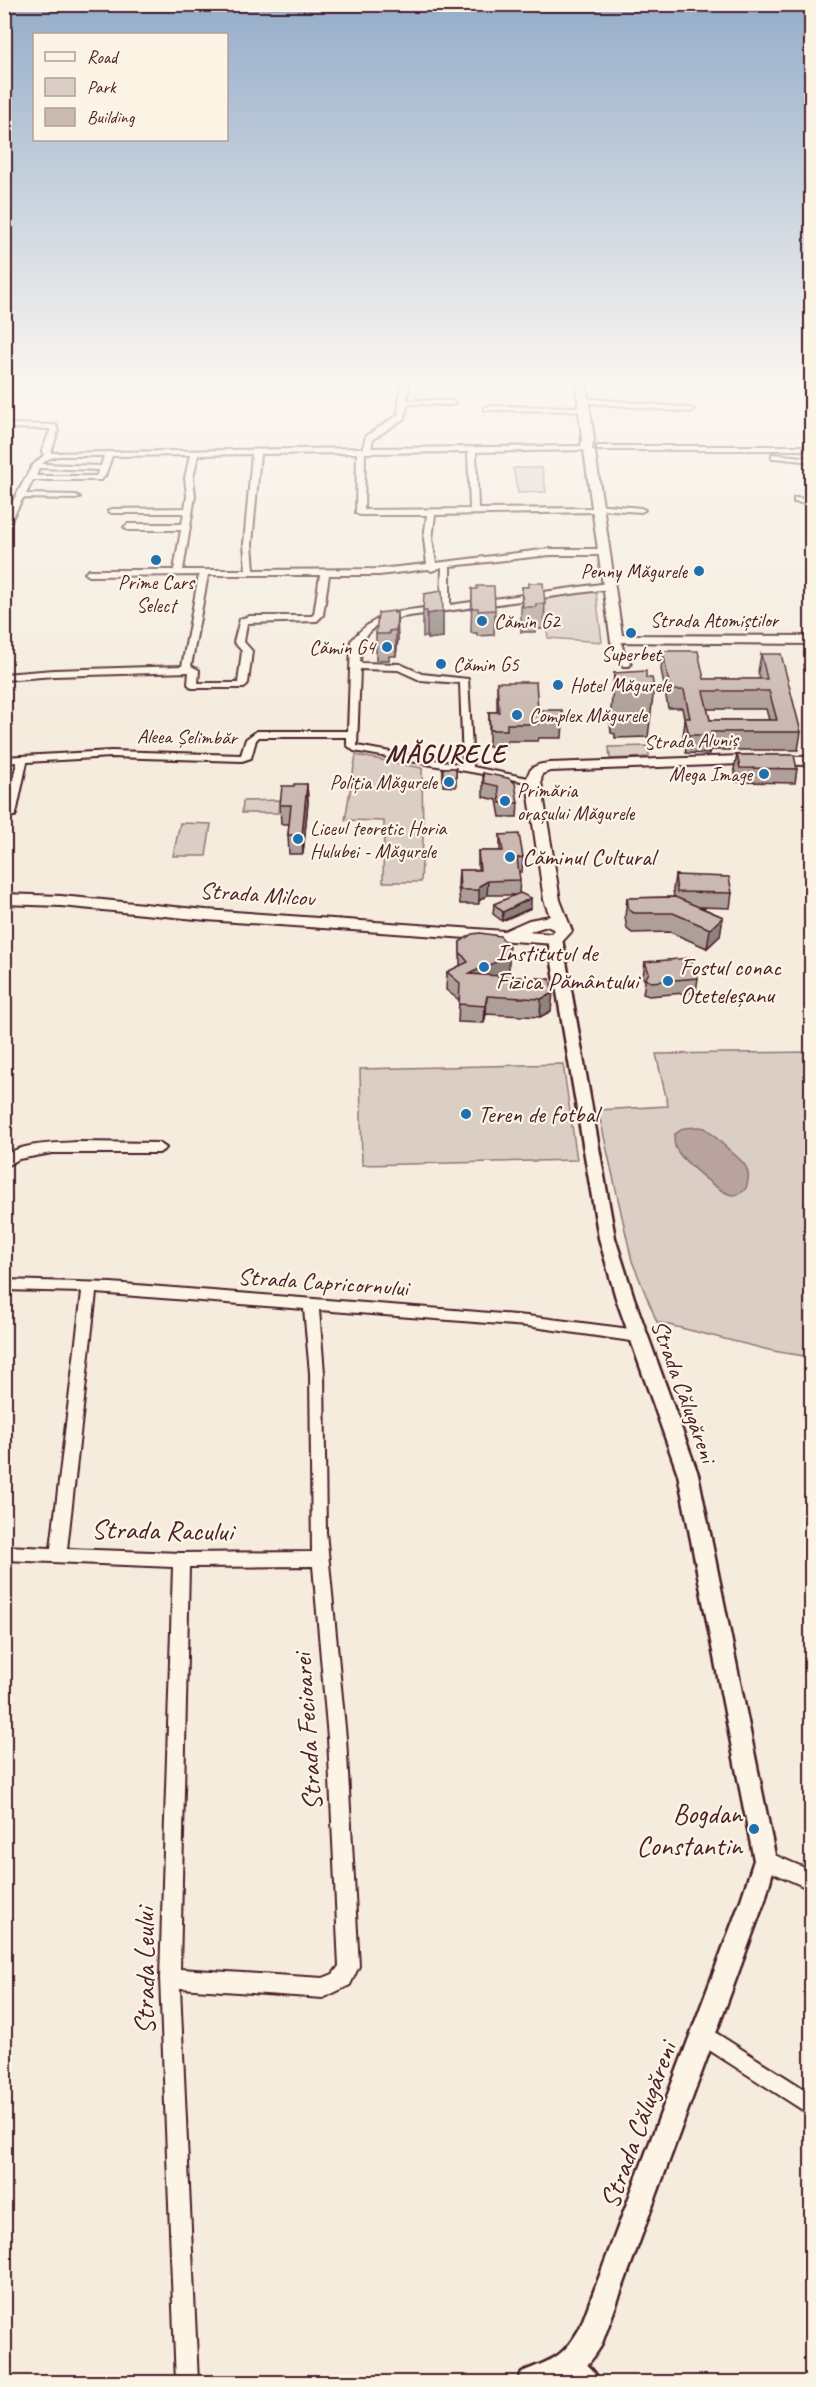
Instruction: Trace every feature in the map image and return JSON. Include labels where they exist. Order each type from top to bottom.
[{"type":"main road","name":"Strada Atomiștilor","points":[[595,495],[616,639],[812,640]]},
{"type":"main road","name":"Strada Aluniș","points":[[790,760],[812,766]]},
{"type":"main road","name":"Strada Aluniș","points":[[534,782],[534,774],[540,769],[812,761]]},
{"type":"main road","name":"Strada Călugăreni","points":[[534,782],[558,932]]},
{"type":"main road","name":"Strada Milcov","points":[[4,899],[61,901],[216,916],[505,934],[535,928],[544,940],[558,932]]},
{"type":"main road","points":[[535,928],[547,914],[552,900]]},
{"type":"street","points":[[178,573],[191,495]]},
{"type":"street","points":[[250,572],[248,544],[252,495]]},
{"type":"street","points":[[361,495],[360,513],[474,513],[596,508],[641,510]]},
{"type":"street","points":[[473,495],[474,513]]},
{"type":"street","points":[[4,526],[21,496],[76,497]]},
{"type":"street","points":[[796,500],[812,502]]},
{"type":"street","points":[[112,511],[189,510]]},
{"type":"street","points":[[431,513],[428,539],[432,568]]},
{"type":"street","points":[[128,527],[186,527]]},
{"type":"street","points":[[89,573],[379,572],[432,568],[550,552],[603,552]]},
{"type":"street","points":[[445,607],[446,566]]},
{"type":"street","points":[[4,677],[54,673],[186,669],[195,670],[193,684],[195,686],[242,685],[247,651],[239,644],[243,621],[310,620],[317,617],[325,572]]},
{"type":"street","points":[[186,669],[204,573]]},
{"type":"street","points":[[534,782],[359,749],[351,745],[356,641],[372,624],[394,616],[445,607],[608,586]]},
{"type":"street","name":"Strada Atomiștilor","points":[[616,639],[618,650],[626,664]]},
{"type":"street","points":[[354,666],[400,667],[420,677],[465,681],[468,770]]},
{"type":"street","name":"Aleea Șelimbăr","points":[[4,760],[121,754],[242,758],[247,756],[251,739],[257,734],[352,734]]},
{"type":"street","points":[[11,814],[23,758]]},
{"type":"street","name":"Strada Călugăreni","points":[[558,932],[607,1238],[618,1283],[678,1437],[688,1474],[765,1860],[753,1900],[591,2336],[571,2366]]},
{"type":"street","points":[[5,1162],[22,1152],[44,1148],[159,1148]]},
{"type":"street","name":"Strada Capricornului","points":[[4,1285],[90,1287],[527,1321],[638,1336]]},
{"type":"street","points":[[58,1555],[90,1287]]},
{"type":"street","name":"Strada Fecioarei","points":[[170,1978],[311,1989],[330,1986],[346,1976],[349,1966],[337,1738],[320,1559],[317,1373],[311,1304]]},
{"type":"street","name":"Strada Racului","points":[[4,1553],[181,1560],[320,1559]]},
{"type":"street","name":"Strada Leului","points":[[181,1560],[170,1978],[187,2382]]},
{"type":"street","points":[[765,1860],[812,1881]]},
{"type":"street","points":[[702,2034],[812,2106]]},
{"type":"street","points":[[532,2382],[559,2373],[571,2366],[589,2382]]},
{"type":"green space","points":[[589,592],[596,593],[602,642],[548,638],[544,605],[524,602]]},
{"type":"green space","points":[[649,746],[649,757],[610,759],[609,747]]},
{"type":"green space","points":[[356,755],[422,768],[421,882],[383,882],[384,821],[345,820]]},
{"type":"green space","points":[[279,800],[278,813],[242,813],[243,801]]},
{"type":"green space","points":[[180,823],[211,824],[206,856],[173,856]]},
{"type":"green space","points":[[811,1052],[811,1357],[773,1351],[657,1322],[632,1261],[598,1110],[668,1106],[656,1054]]},
{"type":"green space","name":"Teren de fotbal","points":[[563,1064],[577,1160],[362,1165],[360,1069]]},
{"type":"shaded area","points":[[699,1127],[708,1130],[746,1167],[748,1178],[742,1192],[733,1195],[712,1184],[678,1152],[674,1143],[675,1134],[684,1128]]},
{"type":"building","points":[[529,583],[543,583],[545,604],[523,607],[522,587],[529,587]]},
{"type":"building","points":[[477,586],[494,586],[495,610],[478,611],[478,608],[472,608],[472,589],[477,589]]},
{"type":"building","points":[[442,591],[443,611],[427,614],[427,611],[423,611],[424,594]]},
{"type":"building","points":[[394,611],[397,613],[396,630],[389,631],[389,634],[376,634],[378,613]]},
{"type":"building","points":[[663,651],[698,651],[704,679],[767,679],[761,654],[781,654],[801,732],[711,732],[712,735],[689,735],[685,718],[690,718],[684,690],[670,690]],"holes":[[[703,691],[769,691],[777,720],[710,720]]]},
{"type":"building","points":[[646,671],[646,678],[652,678],[654,688],[620,689],[620,685],[616,685],[614,673]]},
{"type":"building","points":[[497,682],[536,682],[538,710],[562,710],[563,721],[507,724],[507,730],[490,730],[489,712],[499,712]]},
{"type":"building","points":[[737,755],[794,755],[797,769],[740,768]]},
{"type":"building","points":[[443,768],[456,768],[456,777],[443,777]]},
{"type":"building","points":[[483,773],[508,778],[515,783],[518,803],[500,803],[498,786],[484,783]]},
{"type":"building","points":[[294,784],[307,784],[302,835],[288,835],[291,805],[280,805],[282,786],[294,786]]},
{"type":"building","points":[[519,834],[523,857],[517,858],[520,880],[488,881],[479,886],[479,890],[460,890],[459,870],[480,870],[478,851],[503,851],[500,835]]},
{"type":"building","points":[[675,875],[729,877],[732,893],[677,892]]},
{"type":"building","points":[[520,893],[531,898],[503,912],[494,904]]},
{"type":"building","points":[[675,897],[723,917],[710,929],[673,913],[634,913],[629,910],[627,898]]},
{"type":"building","points":[[472,934],[500,936],[509,946],[509,951],[503,959],[468,974],[550,979],[553,993],[541,999],[487,996],[485,1006],[459,1004],[460,983],[447,972],[468,962],[460,952],[460,942]]},
{"type":"building","points":[[690,958],[698,978],[651,982],[645,979],[649,973],[645,962]]},
{"type":"place","name":"Prime Cars Select","points":[[156,560]]},
{"type":"place","name":"Penny Măgurele","points":[[699,571]]},
{"type":"place","name":"Cămin G2","points":[[482,621]]},
{"type":"place","name":"Superbet","points":[[631,633]]},
{"type":"place","name":"Cămin G4","points":[[387,647]]},
{"type":"place","name":"Cămin G5","points":[[441,664]]},
{"type":"place","name":"Hotel Măgurele","points":[[558,685]]},
{"type":"place","name":"Complex Măgurele","points":[[517,715]]},
{"type":"place","name":"Mega Image","points":[[764,774]]},
{"type":"place","name":"Poliția Măgurele","points":[[449,782]]},
{"type":"place","name":"Primăria orașului Măgurele","points":[[505,801]]},
{"type":"place","name":"Liceul teoretic Horia Hulubei - Măgurele","points":[[298,839]]},
{"type":"place","name":"Căminul Cultural","points":[[510,857]]},
{"type":"place","name":"Institutul de Fizica Pământului","points":[[484,967]]},
{"type":"place","name":"Fostul conac Oteteleșanu","points":[[668,981]]},
{"type":"place","name":"Teren de fotbal","points":[[466,1114]]},
{"type":"place","name":"Bogdan Constantin","points":[[754,1829]]},
{"type":"district","name":"MĂGURELE","points":[[446,753]]}]
